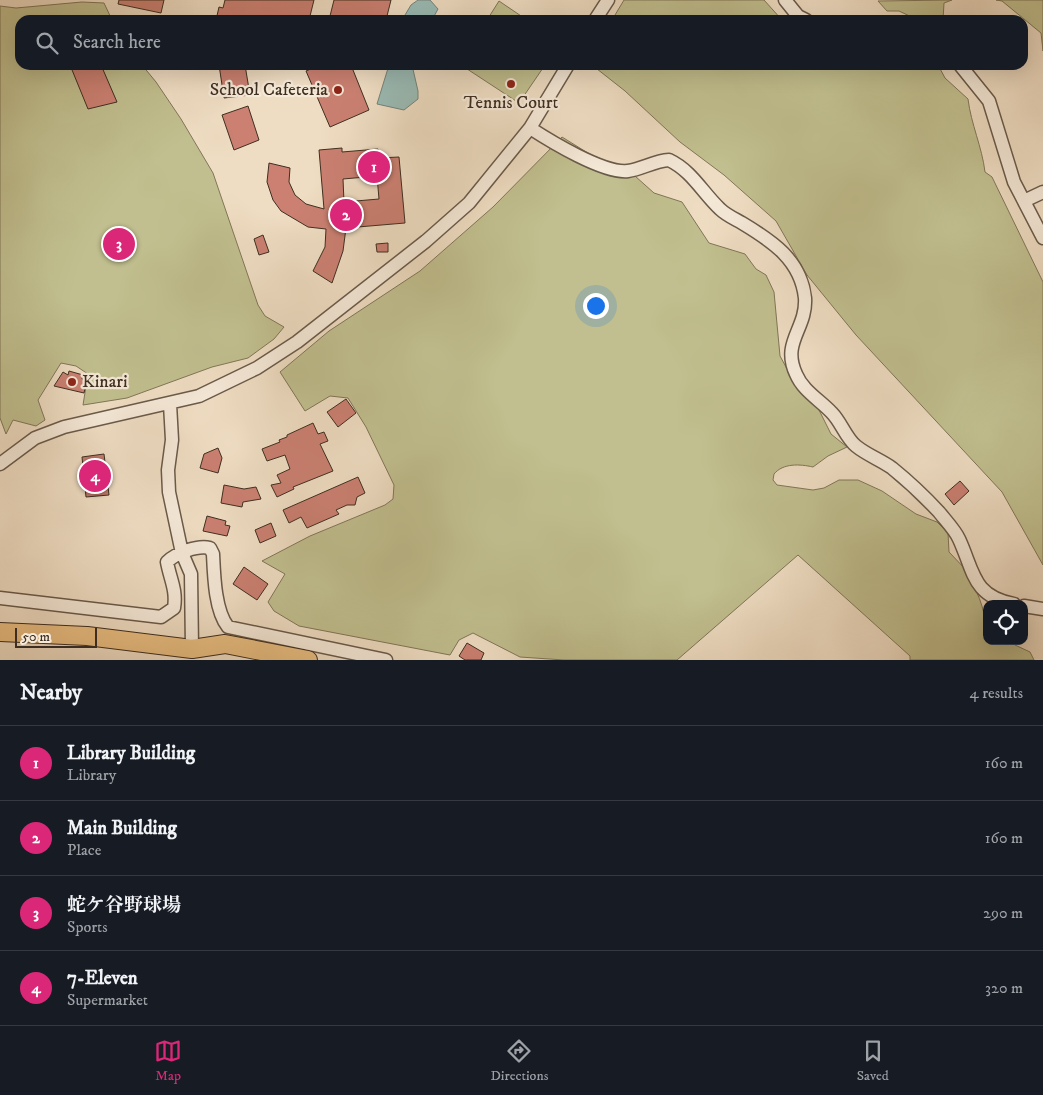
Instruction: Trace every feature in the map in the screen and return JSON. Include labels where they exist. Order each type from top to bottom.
[{"type":"highway","points":[[0,632],[87,636],[192,649],[225,644],[308,660]]},
{"type":"highway","points":[[192,649],[211,660]]},
{"type":"street","points":[[598,15],[608,0]]},
{"type":"street","points":[[785,0],[797,15]]},
{"type":"street","points":[[0,464],[35,438],[64,427],[199,396],[257,368],[297,342],[426,241],[469,203],[530,128],[565,70]]},
{"type":"street","points":[[964,70],[988,101],[1014,182],[1043,238]]},
{"type":"street","points":[[530,128],[561,148],[613,168],[627,171],[662,160],[673,162],[688,172],[721,210],[771,240],[787,254],[801,280],[804,298],[804,316],[801,326],[794,334],[791,349],[796,376],[813,396],[832,413],[855,446],[891,467],[937,511],[959,538],[972,576],[979,586],[1000,600]]},
{"type":"street","points":[[1024,201],[1043,192]]},
{"type":"street","points":[[170,404],[172,440],[168,470],[169,492],[182,553],[191,574],[192,649]]},
{"type":"street","points":[[0,598],[161,617],[174,608],[176,599],[176,591],[167,562],[172,557],[202,546],[210,548],[213,554],[219,608],[222,620],[228,627],[386,660]]},
{"type":"street","points":[[1028,607],[1043,609]]},
{"type":"shaded area","points":[[624,0],[764,0],[778,15],[615,15]]},
{"type":"shaded area","points":[[952,0],[944,3],[943,15],[907,15],[899,11],[887,11],[878,1]]},
{"type":"shaded area","points":[[996,0],[1043,0],[1043,51],[1041,33],[1028,22],[1028,15],[1019,15],[1002,1]]},
{"type":"shaded area","points":[[499,1],[520,15],[490,15]]},
{"type":"shaded area","points":[[82,2],[104,3],[110,15],[15,15],[15,70],[146,70],[181,119],[213,173],[258,305],[265,316],[284,327],[274,339],[248,358],[212,367],[127,398],[83,405],[88,374],[76,366],[61,363],[38,400],[45,420],[36,426],[13,420],[6,434],[0,418],[0,6],[16,8]]},
{"type":"shaded area","name":"Tennis Court","points":[[469,70],[542,70],[519,103]]},
{"type":"shaded area","points":[[598,70],[941,70],[945,78],[968,99],[985,172],[992,177],[1043,282],[1043,565],[1002,492],[856,335],[807,275],[776,221],[724,175],[680,142],[625,91]]},
{"type":"shaded area","points":[[562,137],[617,171],[635,176],[654,193],[682,202],[709,243],[745,254],[756,269],[766,275],[774,292],[780,356],[798,389],[819,410],[831,434],[847,447],[828,456],[813,467],[797,465],[782,468],[774,474],[773,480],[777,485],[813,490],[824,488],[839,480],[858,480],[882,491],[916,514],[937,522],[948,533],[949,552],[968,572],[967,576],[979,599],[983,613],[983,645],[1015,645],[1030,652],[1034,660],[910,660],[910,656],[798,555],[677,660],[564,660],[520,657],[473,633],[459,640],[450,655],[299,626],[274,611],[268,602],[285,574],[262,561],[310,536],[385,505],[393,499],[394,485],[366,427],[348,398],[330,396],[305,411],[280,372],[329,331],[420,271],[493,207]]},
{"type":"water","points":[[418,0],[430,0],[438,9],[435,15],[405,15],[411,5]]},
{"type":"water","points":[[387,70],[413,70],[418,99],[404,110],[377,104]]},
{"type":"building","points":[[119,0],[164,0],[161,13],[118,4]]},
{"type":"building","points":[[225,0],[314,0],[310,15],[217,15],[219,7],[223,8]]},
{"type":"building","points":[[334,0],[391,0],[387,15],[330,15]]},
{"type":"building","points":[[72,70],[103,70],[117,102],[88,109]]},
{"type":"building","points":[[220,70],[246,70],[250,95],[224,98]]},
{"type":"building","name":"School Cafeteria","points":[[353,70],[369,110],[330,127],[306,71]]},
{"type":"building","points":[[248,106],[259,140],[234,150],[222,115]]},
{"type":"building","points":[[342,148],[342,152],[378,149],[379,158],[399,157],[405,223],[346,228],[343,251],[332,283],[313,271],[325,247],[326,229],[308,227],[281,211],[273,200],[267,182],[269,163],[290,168],[289,182],[295,195],[306,204],[324,209],[319,150]],"holes":[[[377,176],[379,199],[344,202],[343,179]]]},
{"type":"building","points":[[263,235],[269,252],[259,255],[254,239]]},
{"type":"building","points":[[388,243],[388,252],[377,252],[376,244]]},
{"type":"building","name":"Kinari","points":[[69,371],[83,375],[82,379],[87,380],[84,393],[54,386],[63,372],[68,375]]},
{"type":"building","points":[[346,399],[356,413],[338,427],[327,412]]},
{"type":"building","points":[[313,423],[318,434],[324,432],[328,441],[320,444],[333,471],[293,487],[294,489],[277,497],[271,485],[281,483],[277,475],[290,469],[285,455],[267,461],[262,449],[280,442],[279,440],[287,437],[287,435]]},
{"type":"building","points":[[218,448],[222,458],[218,473],[200,468],[204,454]]},
{"type":"building","points":[[104,454],[109,495],[86,497],[82,457]]},
{"type":"building","points":[[358,477],[365,493],[357,497],[355,505],[347,505],[336,510],[339,514],[307,528],[301,517],[289,523],[283,510]]},
{"type":"building","points":[[960,481],[969,491],[954,505],[945,494]]},
{"type":"building","points":[[224,485],[244,489],[256,487],[261,499],[243,502],[242,507],[221,503]]},
{"type":"building","points":[[207,516],[226,521],[225,525],[230,526],[227,536],[203,531]]},
{"type":"building","points":[[271,523],[276,536],[260,543],[255,530]]},
{"type":"building","points":[[244,567],[268,584],[257,600],[233,584]]},
{"type":"building","points":[[467,643],[484,653],[481,660],[465,660],[459,656]]},
{"type":"place","name":"Tennis Court","points":[[511,84]]},
{"type":"place","name":"School Cafeteria","points":[[338,90]]},
{"type":"place","name":"Library Building","points":[[374,167]]},
{"type":"place","name":"Main Building","points":[[346,215]]},
{"type":"place","name":"蛇ケ谷野球場","points":[[119,244]]},
{"type":"place","name":"Kinari","points":[[72,382]]},
{"type":"place","name":"7-Eleven","points":[[95,476]]}]
